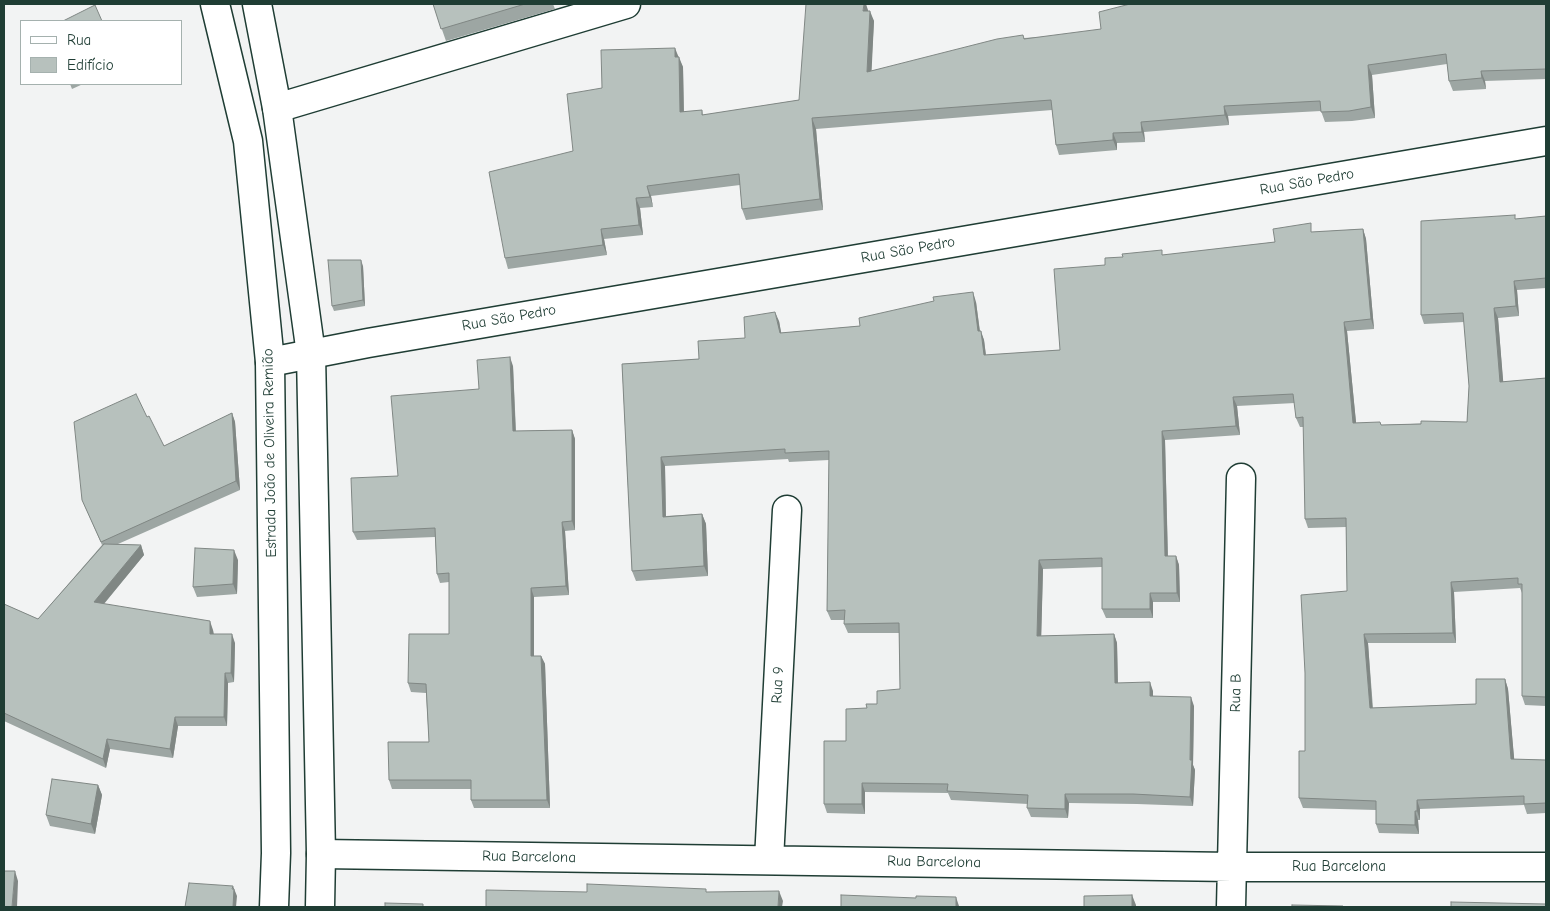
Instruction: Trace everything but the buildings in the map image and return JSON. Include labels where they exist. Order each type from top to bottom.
[{"type":"street","name":"Estrada João de Oliveira Remião","points":[[215,4],[248,141],[270,362],[276,853],[274,907]]},
{"type":"street","points":[[257,4],[277,108],[311,354],[322,854],[320,907]]},
{"type":"street","points":[[277,108],[626,4]]},
{"type":"street","name":"Rua São Pedro","points":[[270,362],[378,341],[1546,141]]},
{"type":"street","name":"Rua B","points":[[1231,907],[1241,478]]},
{"type":"street","name":"Rua 9","points":[[769,860],[787,510]]},
{"type":"street","name":"Rua Barcelona","points":[[322,854],[1232,867],[1546,867]]}]
